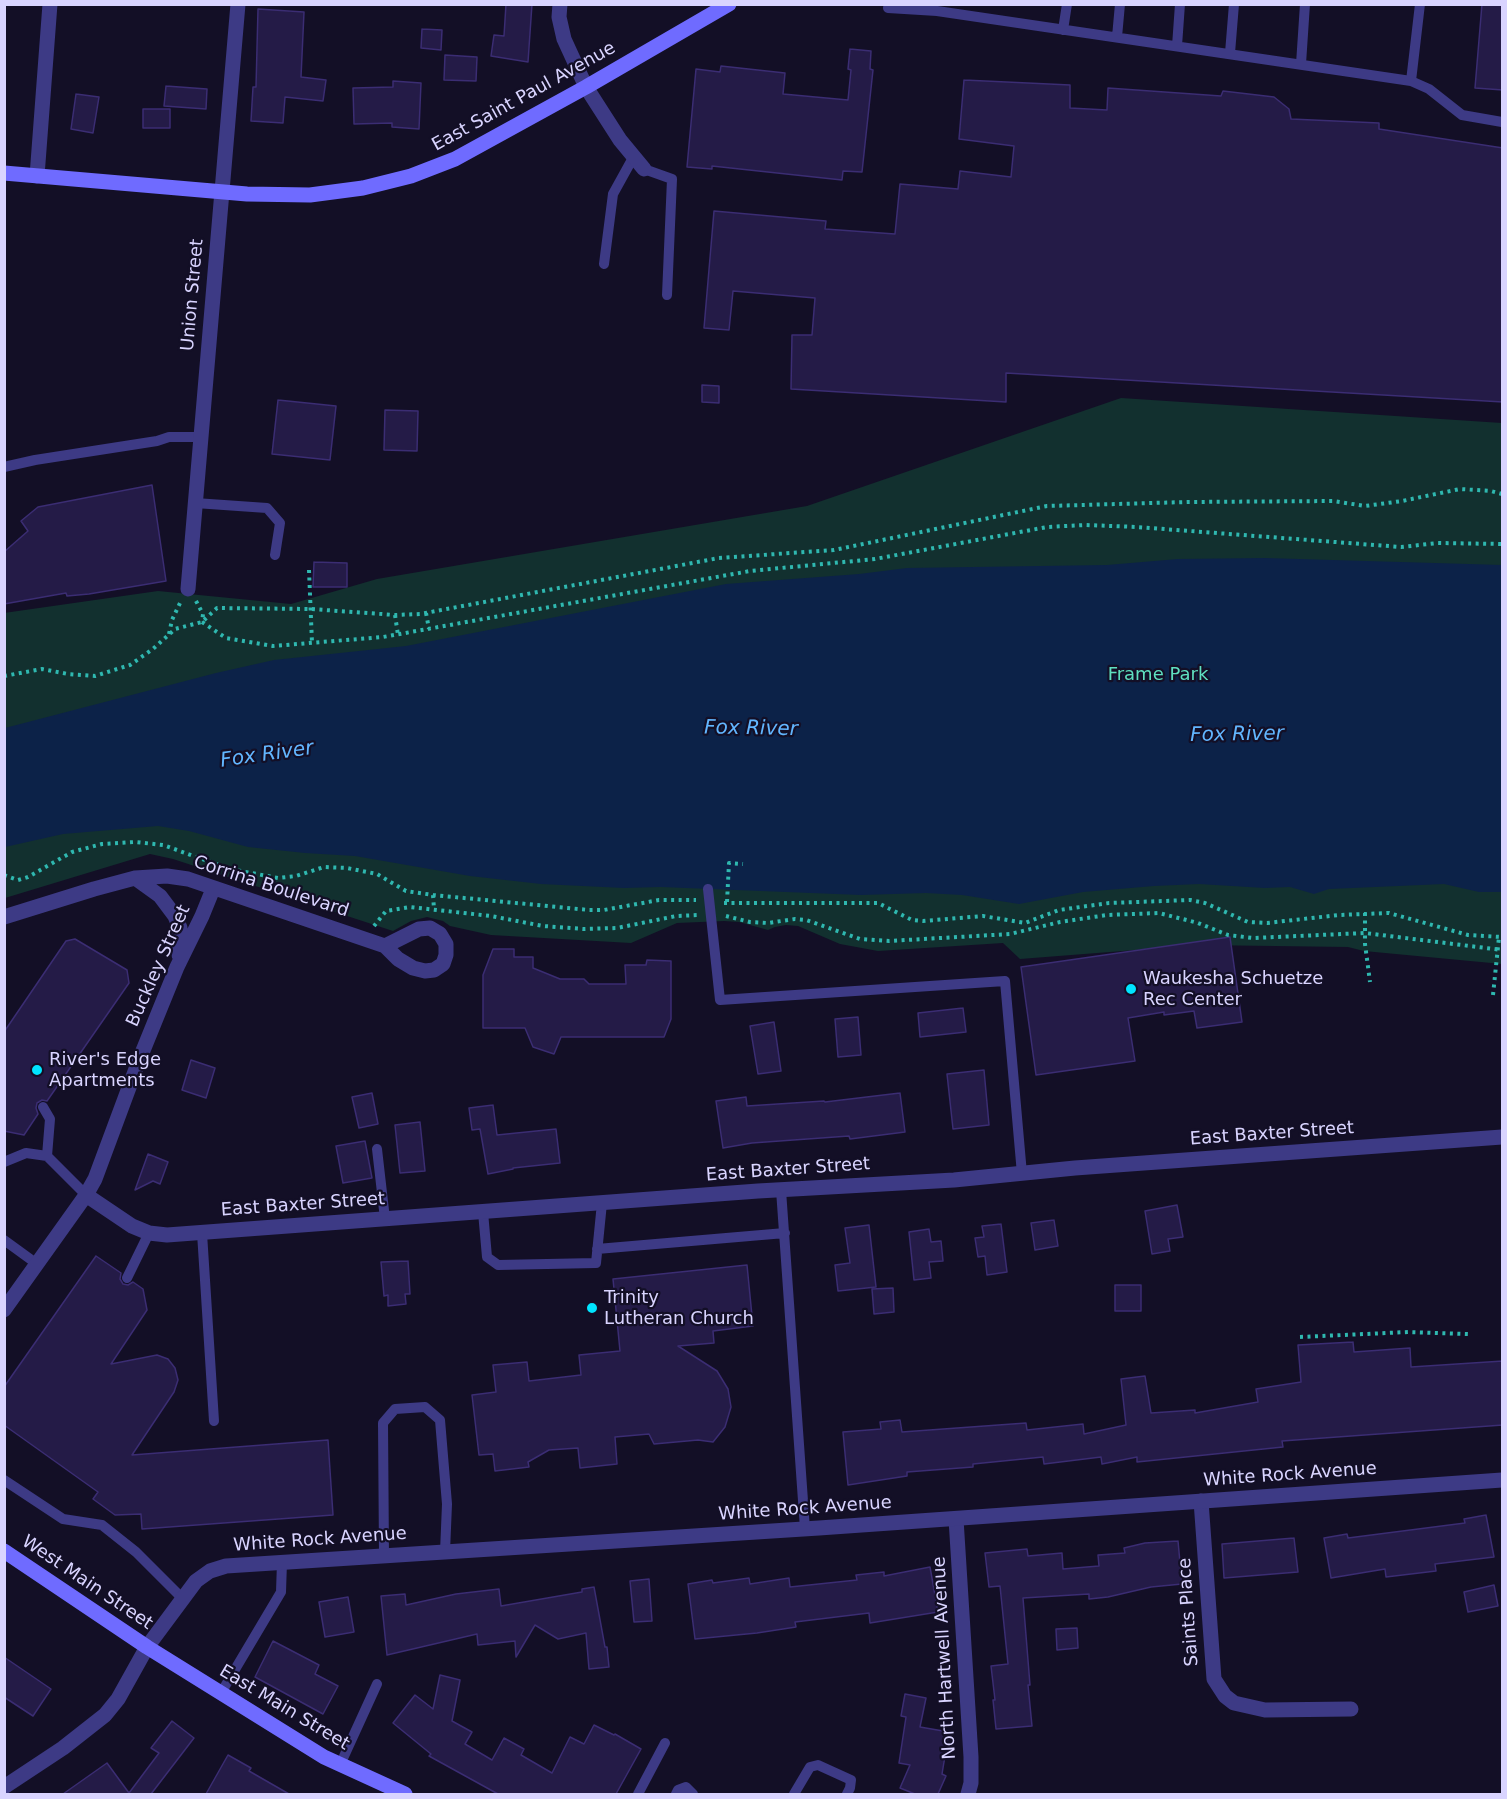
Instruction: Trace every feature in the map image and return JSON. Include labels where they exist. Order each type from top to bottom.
[{"type":"main road","name":"East Saint Paul Avenue","points":[[4,173],[247,194],[318,194],[363,188],[432,169],[472,151],[729,4]]},
{"type":"main road","name":"West Main Street","points":[[4,1551],[147,1647]]},
{"type":"main road","name":"East Main Street","points":[[147,1647],[324,1757],[405,1794]]},
{"type":"street","points":[[37,176],[50,4]]},
{"type":"street","name":"Union Street","points":[[188,589],[238,4]]},
{"type":"street","points":[[560,4],[559,17],[564,39],[586,87],[620,140],[644,169]]},
{"type":"street","name":"Corrina Boulevard","points":[[4,917],[94,888],[135,878],[179,877],[385,946]]},
{"type":"street","points":[[135,878],[160,896],[175,916],[180,928],[177,967]]},
{"type":"street","name":"Buckley Street","points":[[4,1310],[95,1179],[140,1058],[177,967],[213,888]]},
{"type":"street","name":"East Baxter Street","points":[[86,1195],[132,1226],[149,1233],[167,1235],[781,1190],[954,1180],[1503,1137]]},
{"type":"street","name":"White Rock Avenue","points":[[4,1787],[63,1748],[105,1715],[118,1699],[147,1647],[182,1598],[196,1581],[210,1571],[226,1566],[956,1519],[1503,1480]]},
{"type":"street","name":"Saints Place","points":[[1201,1501],[1214,1679],[1225,1696],[1234,1703],[1265,1710],[1351,1709]]},
{"type":"street","name":"North Hartwell Avenue","points":[[956,1519],[971,1757],[971,1784],[968,1794]]},
{"type":"lane","points":[[888,4],[888,8],[938,8],[1063,30],[1412,81],[1429,89],[1462,116],[1503,122]]},
{"type":"lane","points":[[1063,30],[1067,4]]},
{"type":"lane","points":[[1117,37],[1120,4]]},
{"type":"lane","points":[[1177,46],[1180,4]]},
{"type":"lane","points":[[1230,53],[1234,4]]},
{"type":"lane","points":[[1301,64],[1305,4]]},
{"type":"lane","points":[[1412,81],[1420,4]]},
{"type":"lane","points":[[604,264],[613,194],[634,156]]},
{"type":"lane","points":[[644,169],[672,179],[667,295]]},
{"type":"lane","points":[[4,467],[169,437],[201,437]]},
{"type":"lane","points":[[195,503],[267,508],[280,523],[275,555]]},
{"type":"lane","points":[[708,889],[720,1000],[1005,981],[1022,1173]]},
{"type":"lane","points":[[43,1107],[50,1119],[47,1156]]},
{"type":"lane","points":[[377,1149],[385,1219]]},
{"type":"lane","points":[[4,1162],[26,1153],[47,1156],[86,1195]]},
{"type":"lane","points":[[781,1190],[805,1529]]},
{"type":"lane","points":[[483,1212],[487,1257],[498,1265],[596,1263],[602,1203]]},
{"type":"lane","points":[[128,1278],[149,1233]]},
{"type":"lane","points":[[202,1233],[214,1421]]},
{"type":"lane","points":[[597,1249],[784,1233]]},
{"type":"lane","points":[[4,1240],[37,1264]]},
{"type":"lane","points":[[384,1556],[383,1423],[395,1409],[425,1407],[440,1420],[447,1504],[445,1552]]},
{"type":"lane","points":[[4,1480],[63,1519],[102,1525],[136,1552],[182,1598]]},
{"type":"lane","points":[[221,1693],[280,1592],[282,1562]]},
{"type":"lane","points":[[340,1765],[377,1684]]},
{"type":"lane","points":[[638,1794],[665,1743]]},
{"type":"lane","points":[[794,1794],[810,1767],[818,1765],[850,1780],[847,1794]]},
{"type":"lane","points":[[676,1794],[678,1790],[686,1787],[693,1794]]},
{"type":"path","points":[[4,676],[42,669],[95,676],[130,665],[175,629],[202,622],[217,608],[310,609],[395,615],[426,613],[719,558],[834,550],[1047,506],[1333,501],[1365,506],[1460,489],[1503,494]]},
{"type":"path","points":[[202,622],[233,641],[273,646],[398,635],[750,571],[875,558],[1047,527],[1086,525],[1137,527],[1401,547],[1438,543],[1503,544]]},
{"type":"path","points":[[309,570],[312,643]]},
{"type":"path","points":[[169,634],[172,620],[188,589]]},
{"type":"path","points":[[426,613],[429,629]]},
{"type":"path","points":[[395,615],[398,635]]},
{"type":"path","points":[[4,875],[18,880],[28,877],[72,852],[102,844],[135,842],[163,845],[230,869],[278,878],[296,876],[324,867],[347,868],[377,874],[406,891],[589,910],[604,910],[659,900],[727,903],[878,903],[912,920],[983,916],[1025,923],[1059,910],[1109,903],[1190,900],[1205,903],[1248,922],[1267,923],[1389,913],[1468,935],[1501,937],[1493,994]]},
{"type":"path","points":[[727,903],[729,863],[743,864]]},
{"type":"path","points":[[433,895],[434,909]]},
{"type":"path","points":[[364,939],[386,911],[410,907],[491,916],[543,926],[584,929],[617,928],[676,916],[734,916],[750,922],[768,923],[795,919],[807,920],[860,939],[889,941],[1010,934],[1060,922],[1107,915],[1159,913],[1198,923],[1228,935],[1253,938],[1365,933],[1500,950]]},
{"type":"path","points":[[1365,914],[1370,982]]},
{"type":"path","points":[[1300,1337],[1408,1332],[1468,1334]]},
{"type":"green space","name":"Frame Park","points":[[1121,398],[1502,423],[1502,964],[1364,951],[1348,947],[1200,945],[1020,959],[1003,943],[878,951],[840,944],[798,926],[786,925],[768,930],[739,922],[724,921],[677,923],[631,943],[491,935],[450,926],[443,921],[427,917],[411,921],[393,931],[173,859],[150,854],[5,898],[4,613],[158,591],[291,604],[377,579],[807,506]]},
{"type":"water","name":"Frame Park","points":[[1265,558],[1502,565],[1502,892],[1479,892],[1444,884],[1329,889],[1314,894],[1290,887],[1265,888],[1199,884],[1083,892],[1019,904],[962,895],[926,893],[861,895],[541,884],[470,876],[355,856],[248,847],[189,831],[158,826],[63,834],[5,847],[5,728],[216,673],[274,660],[406,646],[726,584],[907,568],[1107,565],[1178,559]]},
{"type":"building","points":[[506,4],[532,4],[528,62],[491,56],[494,35],[504,36]]},
{"type":"building","points":[[1482,4],[1503,4],[1503,90],[1475,88]]},
{"type":"building","points":[[258,9],[304,12],[301,77],[326,80],[323,101],[285,97],[283,123],[251,121],[253,87],[256,87]]},
{"type":"building","points":[[422,29],[442,30],[441,50],[421,48]]},
{"type":"building","points":[[850,49],[871,51],[870,69],[873,70],[862,172],[843,171],[842,180],[712,166],[712,169],[687,167],[696,69],[720,72],[721,66],[785,73],[783,94],[848,100],[851,70],[848,69]]},
{"type":"building","points":[[445,55],[477,57],[476,81],[444,80]]},
{"type":"building","points":[[964,80],[1070,85],[1070,108],[1107,110],[1108,88],[1221,96],[1223,91],[1274,97],[1289,109],[1291,119],[1379,123],[1379,129],[1503,148],[1503,402],[1006,373],[1006,402],[791,389],[792,335],[812,335],[815,298],[733,291],[729,330],[704,328],[714,211],[826,221],[825,229],[895,234],[900,184],[958,189],[960,171],[1011,177],[1014,146],[959,139]]},
{"type":"building","points":[[393,81],[421,83],[419,129],[392,127],[392,123],[354,124],[353,88],[393,87]]},
{"type":"building","points":[[166,86],[207,89],[206,109],[164,106]]},
{"type":"building","points":[[76,94],[99,97],[93,133],[71,129]]},
{"type":"building","points":[[143,109],[170,109],[170,128],[143,128]]},
{"type":"building","points":[[702,385],[719,386],[719,403],[702,402]]},
{"type":"building","points":[[278,400],[336,406],[330,460],[272,454]]},
{"type":"building","points":[[385,410],[418,411],[417,451],[384,450]]},
{"type":"building","points":[[152,485],[166,581],[89,594],[67,596],[66,593],[4,604],[4,552],[28,531],[21,521],[38,507]]},
{"type":"building","points":[[314,562],[347,563],[347,587],[313,587]]},
{"type":"building","name":"Waukesha Schuetze Rec Center","points":[[1230,937],[1242,1022],[1197,1028],[1194,1011],[1164,1015],[1164,1012],[1128,1018],[1135,1061],[1036,1075],[1021,967]]},
{"type":"building","name":"River's Edge Apartments","points":[[75,939],[127,970],[129,983],[47,1101],[42,1100],[37,1103],[38,1114],[24,1135],[4,1131],[4,1032],[66,941]]},
{"type":"building","points":[[493,949],[514,949],[514,957],[533,957],[533,968],[560,979],[584,979],[589,984],[626,984],[625,965],[646,965],[647,960],[671,961],[671,1019],[664,1037],[561,1037],[554,1054],[533,1047],[525,1028],[483,1028],[483,975]]},
{"type":"building","points":[[963,1008],[966,1032],[920,1037],[918,1013]]},
{"type":"building","points":[[858,1017],[861,1055],[838,1057],[835,1019]]},
{"type":"building","points":[[774,1022],[781,1071],[758,1074],[750,1026]]},
{"type":"building","points":[[191,1060],[215,1068],[206,1098],[182,1090]]},
{"type":"building","points":[[984,1070],[989,1125],[953,1129],[947,1074]]},
{"type":"building","points":[[372,1093],[378,1124],[359,1128],[352,1097]]},
{"type":"building","points":[[900,1093],[905,1132],[850,1139],[849,1136],[752,1143],[723,1148],[716,1101],[746,1097],[747,1106],[825,1102]]},
{"type":"building","points":[[493,1105],[497,1135],[556,1129],[560,1163],[513,1168],[488,1174],[480,1129],[472,1130],[469,1108]]},
{"type":"building","points":[[420,1122],[425,1171],[400,1173],[395,1125]]},
{"type":"building","points":[[365,1141],[372,1178],[343,1183],[336,1146]]},
{"type":"building","points":[[148,1154],[168,1162],[160,1184],[153,1181],[135,1190]]},
{"type":"building","points":[[1177,1205],[1183,1237],[1168,1239],[1170,1251],[1152,1254],[1145,1211]]},
{"type":"building","points":[[1054,1220],[1058,1246],[1035,1250],[1031,1223]]},
{"type":"building","points":[[1001,1224],[1007,1272],[987,1275],[985,1256],[978,1257],[975,1238],[984,1237],[982,1226]]},
{"type":"building","points":[[869,1225],[876,1287],[838,1291],[835,1265],[850,1263],[845,1228]]},
{"type":"building","points":[[929,1229],[931,1242],[941,1241],[943,1261],[929,1262],[931,1278],[914,1280],[909,1232]]},
{"type":"building","points":[[96,1256],[121,1273],[120,1279],[123,1284],[128,1285],[133,1282],[143,1289],[147,1310],[111,1364],[157,1355],[168,1359],[175,1368],[178,1380],[174,1392],[132,1455],[328,1440],[333,1515],[142,1529],[141,1514],[115,1515],[93,1499],[98,1492],[4,1425],[4,1387]]},
{"type":"building","points":[[408,1261],[410,1294],[405,1294],[406,1304],[388,1306],[388,1295],[384,1296],[381,1262]]},
{"type":"building","points":[[747,1265],[753,1326],[713,1331],[714,1343],[678,1346],[717,1371],[728,1389],[731,1407],[725,1427],[713,1442],[698,1440],[654,1444],[649,1434],[615,1437],[617,1464],[580,1468],[578,1448],[549,1450],[528,1462],[529,1467],[495,1471],[493,1454],[479,1455],[472,1395],[496,1392],[493,1365],[527,1362],[529,1381],[581,1375],[579,1355],[620,1351],[613,1279]]},
{"type":"building","points":[[1115,1285],[1141,1285],[1141,1311],[1115,1311]]},
{"type":"building","points":[[893,1288],[894,1312],[874,1314],[872,1289]]},
{"type":"building","points":[[1353,1342],[1354,1352],[1410,1348],[1411,1367],[1503,1361],[1503,1425],[1282,1441],[1283,1447],[1137,1462],[1137,1457],[1102,1464],[1101,1457],[1044,1464],[1043,1457],[973,1464],[973,1467],[907,1472],[907,1476],[848,1485],[843,1432],[881,1429],[880,1422],[900,1420],[902,1432],[1026,1423],[1027,1430],[1083,1424],[1084,1434],[1126,1425],[1121,1379],[1145,1376],[1151,1413],[1195,1410],[1195,1413],[1258,1402],[1256,1389],[1301,1382],[1298,1345]]},
{"type":"building","points":[[1486,1515],[1494,1557],[1435,1564],[1436,1571],[1386,1577],[1385,1569],[1331,1578],[1324,1538],[1347,1534],[1348,1538],[1465,1523],[1464,1519]]},
{"type":"building","points":[[1294,1538],[1298,1572],[1224,1578],[1222,1544]]},
{"type":"building","points":[[1178,1541],[1182,1584],[1151,1587],[1089,1599],[1089,1594],[1023,1598],[1032,1726],[996,1729],[991,1666],[1008,1664],[1000,1586],[989,1587],[985,1553],[1027,1549],[1028,1556],[1062,1553],[1063,1569],[1099,1566],[1098,1555],[1125,1553],[1124,1548],[1145,1543]]},
{"type":"building","points":[[930,1567],[938,1612],[870,1623],[869,1613],[795,1622],[796,1627],[757,1633],[695,1639],[688,1584],[749,1578],[750,1584],[789,1578],[790,1587],[857,1580],[856,1575],[884,1572],[884,1576]]},
{"type":"building","points":[[649,1579],[652,1621],[634,1622],[630,1581]]},
{"type":"building","points":[[1494,1585],[1498,1606],[1468,1612],[1464,1592]]},
{"type":"building","points":[[594,1587],[609,1667],[589,1669],[586,1633],[558,1639],[535,1625],[516,1657],[515,1641],[478,1645],[477,1634],[387,1655],[381,1596],[405,1594],[406,1605],[456,1594],[499,1589],[501,1606],[582,1592],[582,1589]]},
{"type":"building","points":[[348,1597],[354,1632],[325,1637],[319,1602]]},
{"type":"building","points":[[1077,1628],[1078,1648],[1057,1650],[1056,1629]]},
{"type":"building","points":[[273,1641],[319,1665],[315,1674],[338,1686],[323,1714],[255,1677]]},
{"type":"building","points":[[4,1657],[51,1689],[33,1716],[4,1697]]},
{"type":"building","points":[[440,1675],[460,1680],[452,1721],[472,1732],[465,1744],[492,1760],[504,1738],[524,1749],[521,1755],[552,1773],[570,1737],[584,1744],[594,1725],[641,1749],[616,1794],[498,1794],[429,1756],[431,1754],[393,1723],[415,1695],[433,1709]]},
{"type":"building","points":[[905,1694],[926,1698],[920,1727],[949,1732],[942,1774],[946,1776],[938,1794],[915,1794],[900,1788],[910,1765],[899,1763],[906,1717],[901,1716]]},
{"type":"building","points":[[172,1721],[194,1738],[151,1794],[63,1794],[107,1763],[129,1793],[159,1753],[151,1748]]},
{"type":"building","points":[[228,1755],[251,1768],[249,1771],[289,1794],[206,1794]]},
{"type":"place","name":"Waukesha Schuetze Rec Center","points":[[1131,989]]},
{"type":"place","name":"River's Edge Apartments","points":[[37,1070]]},
{"type":"place","name":"Trinity Lutheran Church","points":[[592,1308]]},
{"type":"water label","name":"Fox River","points":[[751,729]]},
{"type":"water label","name":"Fox River","points":[[1237,735]]},
{"type":"water label","name":"Fox River","points":[[267,755]]}]
